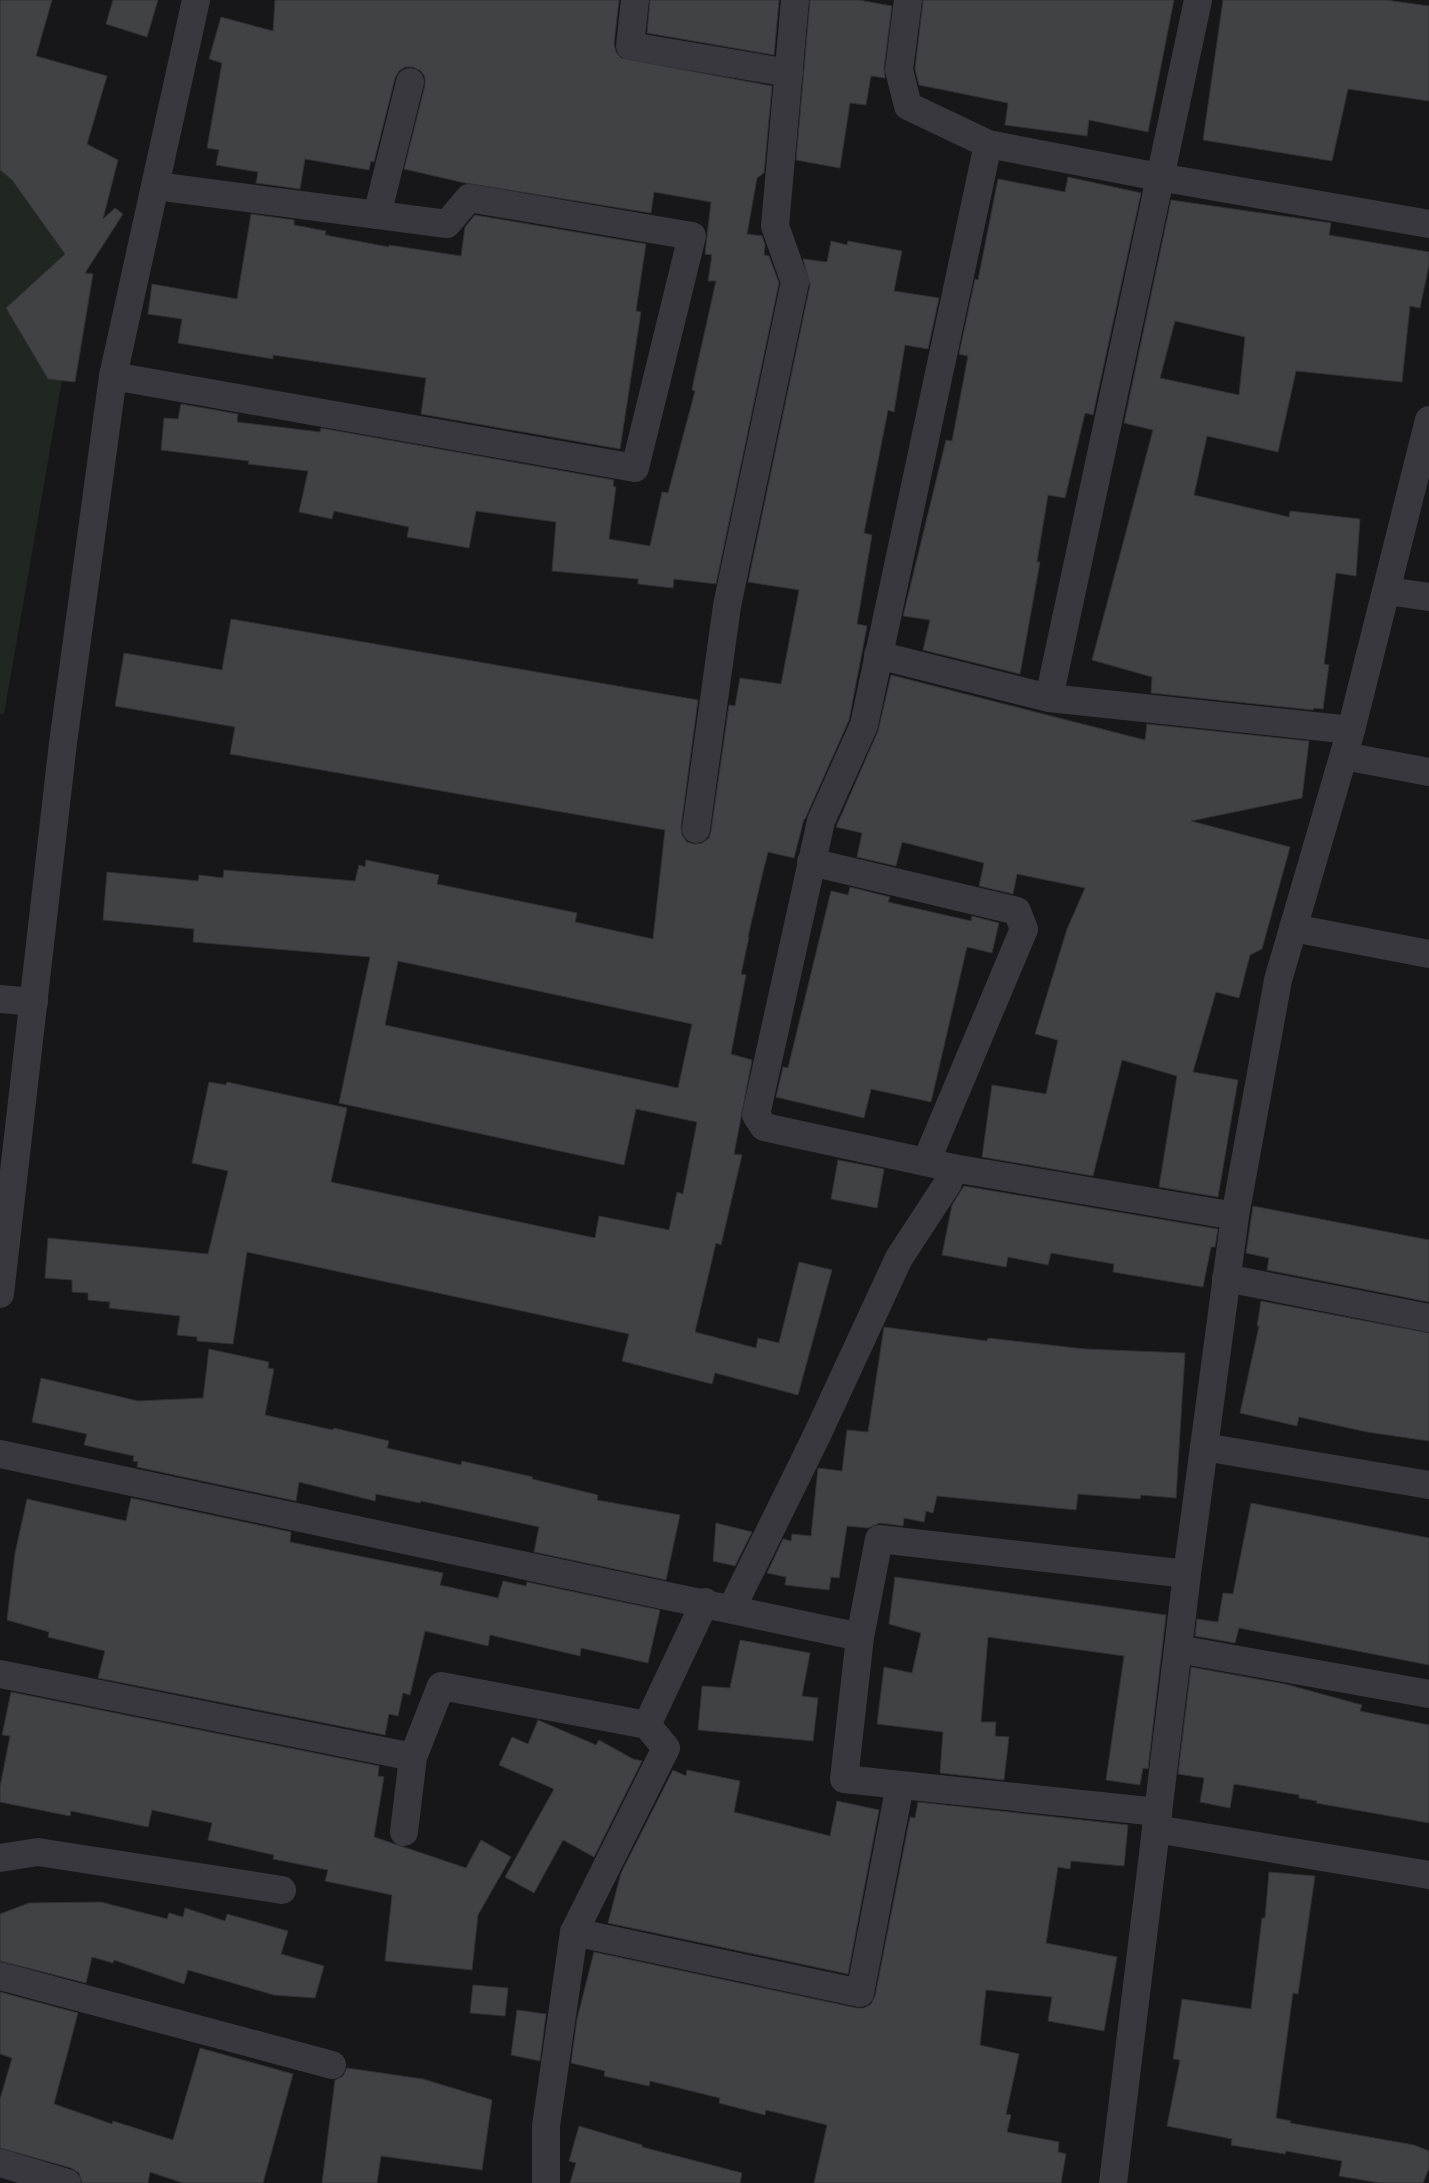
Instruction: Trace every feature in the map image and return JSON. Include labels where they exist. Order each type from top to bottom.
[{"type":"street","points":[[0,1294],[5,1212],[34,1002],[63,743],[113,376],[196,0]]},
{"type":"street","points":[[635,0],[630,46],[789,73]]},
{"type":"street","points":[[696,829],[727,606],[795,282],[774,226],[795,0]]},
{"type":"street","points":[[908,0],[899,70],[908,106],[988,144],[1159,177],[1429,224]]},
{"type":"street","points":[[1049,698],[1198,0]]},
{"type":"street","points":[[377,215],[410,82]]},
{"type":"street","points":[[988,144],[864,725],[821,821],[756,1115],[764,1127],[953,1168],[1235,1216]]},
{"type":"street","points":[[113,376],[635,468],[692,236],[469,198],[447,224],[156,186]]},
{"type":"street","points":[[1113,2183],[1187,1574],[1235,1216],[1278,980],[1347,743],[1429,420]]},
{"type":"street","points":[[1386,591],[1429,598]]},
{"type":"street","points":[[878,655],[1049,698],[1347,743],[1429,772]]},
{"type":"street","points":[[812,862],[1017,910],[1024,929],[926,1162]]},
{"type":"street","points":[[1293,928],[1429,954]]},
{"type":"street","points":[[0,999],[34,1002]]},
{"type":"street","points":[[732,1608],[817,1435],[899,1258],[948,1183],[953,1168]]},
{"type":"street","points":[[1226,1278],[1429,1318]]},
{"type":"street","points":[[1204,1448],[1429,1485]]},
{"type":"street","points":[[0,1454],[705,1602],[860,1637]]},
{"type":"street","points":[[1187,1574],[879,1539],[860,1637],[844,1779],[900,1785],[1157,1821],[1429,1875]]},
{"type":"street","points":[[647,1725],[705,1602]]},
{"type":"street","points":[[1178,1649],[1429,1694]]},
{"type":"street","points":[[0,1674],[413,1757]]},
{"type":"street","points":[[404,1832],[413,1757],[441,1686],[647,1725],[666,1748],[574,1932],[546,2126],[546,2183]]},
{"type":"street","points":[[574,1932],[860,1993],[900,1785]]},
{"type":"street","points":[[0,1858],[38,1852],[282,1890]]},
{"type":"street","points":[[0,1976],[332,2065]]},
{"type":"street","points":[[0,2163],[67,2183]]},
{"type":"shaded area","points":[[0,170],[12,180],[65,254],[6,308],[48,379],[62,380],[4,714],[0,714]]},
{"type":"building","points":[[0,0],[52,0],[36,56],[107,76],[87,144],[118,160],[103,219],[115,208],[123,214],[85,273],[93,274],[75,382],[48,379],[6,308],[65,254],[12,180],[0,170]]},
{"type":"building","points":[[113,0],[158,0],[147,37],[106,24]]},
{"type":"building","points":[[275,0],[619,0],[614,44],[616,52],[621,58],[772,86],[764,173],[757,178],[747,234],[762,236],[765,245],[764,255],[769,256],[779,283],[716,584],[674,579],[673,588],[638,584],[638,579],[552,571],[556,522],[476,511],[469,548],[407,537],[409,527],[334,511],[332,519],[299,512],[308,471],[248,464],[249,461],[161,450],[164,418],[178,419],[181,404],[238,414],[237,422],[320,432],[321,428],[614,480],[613,486],[616,487],[609,539],[650,546],[662,492],[668,493],[695,391],[692,390],[693,384],[716,281],[708,281],[712,255],[705,254],[711,202],[654,192],[651,213],[465,183],[404,169],[425,85],[425,77],[421,71],[413,67],[405,67],[399,71],[395,78],[374,162],[371,161],[369,170],[305,159],[300,189],[256,183],[258,172],[216,165],[219,150],[207,148],[222,63],[209,59],[221,17],[273,31]]},
{"type":"building","points":[[650,0],[779,0],[774,55],[647,33]]},
{"type":"building","points":[[810,0],[859,0],[892,6],[884,68],[885,78],[871,76],[866,105],[850,103],[840,168],[796,160]]},
{"type":"building","points":[[923,0],[1174,0],[1148,132],[1089,120],[1087,136],[1005,125],[1008,103],[919,85],[915,69]]},
{"type":"building","points":[[1223,0],[1386,0],[1429,6],[1429,101],[1348,89],[1332,161],[1203,140]]},
{"type":"building","points":[[1068,177],[1141,193],[1093,415],[1085,413],[1065,498],[1048,495],[1037,562],[1040,562],[1020,674],[923,650],[930,620],[903,616],[946,440],[952,441],[968,356],[959,354],[975,279],[978,280],[998,179],[1065,192]]},
{"type":"building","points":[[1171,200],[1331,223],[1329,235],[1429,252],[1429,265],[1420,308],[1410,306],[1402,382],[1296,371],[1278,452],[1207,436],[1194,495],[1289,517],[1290,511],[1360,519],[1356,576],[1336,573],[1324,664],[1329,665],[1323,709],[1314,708],[1313,710],[1151,693],[1152,677],[1092,660],[1153,430],[1124,423]],"holes":[[[1175,321],[1245,337],[1239,395],[1160,378]]]},
{"type":"building","points":[[251,214],[294,220],[294,225],[326,231],[325,235],[389,247],[389,245],[461,256],[465,227],[475,215],[646,244],[636,311],[641,312],[620,449],[421,414],[426,378],[273,355],[273,359],[178,343],[182,319],[148,314],[152,284],[237,299]]},
{"type":"building","points":[[831,241],[847,245],[848,241],[902,251],[894,291],[939,298],[928,349],[905,345],[894,412],[888,410],[864,533],[872,535],[857,624],[867,626],[849,720],[804,819],[794,858],[768,852],[741,974],[746,975],[731,1054],[752,1060],[734,1154],[742,1155],[721,1245],[716,1243],[695,1332],[756,1348],[758,1338],[779,1343],[799,1262],[832,1270],[798,1395],[715,1373],[712,1384],[622,1361],[629,1334],[247,1252],[233,1344],[197,1341],[197,1337],[177,1335],[180,1316],[109,1308],[110,1302],[88,1300],[88,1293],[72,1292],[72,1280],[45,1278],[48,1238],[208,1254],[228,1171],[192,1163],[209,1082],[226,1085],[227,1082],[347,1108],[331,1182],[595,1238],[599,1216],[669,1230],[677,1192],[683,1194],[697,1122],[636,1109],[624,1165],[339,1103],[370,957],[193,942],[194,929],[103,920],[107,872],[198,881],[199,875],[223,878],[224,870],[355,881],[359,865],[365,867],[366,860],[439,875],[437,884],[577,913],[575,922],[653,939],[665,830],[230,754],[235,727],[115,706],[124,653],[222,670],[231,619],[698,700],[681,827],[682,835],[687,842],[694,844],[702,843],[709,838],[711,831],[729,705],[735,706],[740,678],[781,684],[799,590],[748,582],[810,285],[803,259],[827,262]],"holes":[[[398,961],[692,1024],[678,1088],[385,1025]]]},
{"type":"building","points":[[891,675],[1145,740],[1147,724],[1309,741],[1302,798],[1191,821],[1290,847],[1262,949],[1250,955],[1239,998],[1216,992],[1193,1072],[1238,1080],[1218,1197],[1159,1187],[1177,1076],[1122,1060],[1093,1176],[982,1157],[992,1085],[1046,1094],[1058,1040],[1035,1034],[1067,929],[1085,888],[1017,874],[1013,894],[979,886],[984,863],[902,842],[896,866],[857,857],[862,833],[836,827],[878,731]]},
{"type":"building","points":[[850,887],[890,897],[888,902],[971,921],[972,916],[999,923],[992,953],[967,947],[931,1102],[871,1089],[864,1118],[776,1097],[783,1067],[788,1068],[831,891],[848,895]]},
{"type":"building","points":[[838,1160],[884,1169],[877,1208],[831,1199]]},
{"type":"building","points":[[964,1186],[1218,1229],[1215,1247],[1211,1247],[1203,1287],[1113,1272],[1114,1264],[1051,1253],[1048,1265],[1008,1257],[1006,1267],[942,1255],[952,1205]]},
{"type":"building","points":[[1253,1206],[1429,1240],[1429,1302],[1267,1270],[1269,1258],[1246,1253]]},
{"type":"building","points":[[1261,1301],[1429,1333],[1429,1441],[1367,1432],[1299,1417],[1297,1426],[1240,1413],[1259,1326],[1257,1326]]},
{"type":"building","points":[[884,1327],[987,1341],[988,1338],[1085,1349],[1185,1353],[1176,1498],[1141,1495],[1140,1499],[1078,1494],[1076,1510],[937,1496],[933,1513],[926,1511],[924,1522],[904,1518],[903,1526],[880,1523],[868,1528],[847,1526],[839,1578],[831,1577],[829,1590],[785,1585],[786,1577],[767,1573],[783,1539],[791,1541],[792,1534],[811,1536],[818,1468],[842,1471],[847,1430],[868,1432]]},
{"type":"building","points":[[209,1349],[269,1362],[268,1368],[274,1369],[265,1415],[389,1441],[387,1448],[461,1465],[462,1461],[533,1477],[532,1479],[598,1495],[597,1500],[680,1515],[666,1580],[534,1552],[539,1527],[421,1501],[420,1503],[376,1494],[375,1501],[299,1482],[296,1501],[137,1467],[138,1462],[133,1461],[134,1456],[84,1445],[87,1434],[32,1422],[41,1378],[138,1401],[203,1398]]},
{"type":"building","points":[[131,1498],[291,1532],[290,1542],[443,1573],[440,1585],[498,1598],[503,1581],[526,1586],[527,1582],[660,1610],[648,1663],[581,1648],[580,1656],[490,1635],[488,1646],[425,1631],[410,1695],[403,1693],[398,1716],[389,1714],[385,1735],[98,1678],[105,1651],[48,1637],[49,1632],[7,1620],[15,1553],[27,1499],[126,1521]]},
{"type":"building","points":[[1251,1503],[1429,1538],[1429,1665],[1239,1628],[1235,1643],[1195,1636],[1197,1619],[1218,1622],[1223,1593],[1233,1594]]},
{"type":"building","points":[[716,1523],[752,1532],[735,1566],[713,1561]]},
{"type":"building","points":[[895,1577],[1166,1615],[1148,1769],[1143,1768],[1140,1785],[1106,1780],[1124,1656],[988,1637],[981,1722],[996,1722],[995,1736],[1009,1737],[1004,1780],[940,1773],[943,1732],[877,1724],[884,1667],[912,1673],[921,1633],[889,1624]]},
{"type":"building","points":[[740,1640],[810,1653],[802,1696],[818,1698],[813,1741],[698,1730],[702,1686],[730,1688]]},
{"type":"building","points":[[1191,1667],[1285,1684],[1362,1705],[1360,1711],[1429,1725],[1429,1823],[1316,1803],[1317,1801],[1299,1798],[1299,1795],[1234,1784],[1230,1808],[1200,1802],[1204,1778],[1178,1774]]},
{"type":"building","points":[[11,1692],[379,1766],[378,1776],[384,1777],[374,1837],[466,1868],[481,1840],[511,1857],[478,1915],[472,1970],[385,1961],[392,1895],[325,1881],[328,1870],[273,1859],[274,1855],[208,1840],[212,1823],[152,1810],[148,1827],[71,1811],[70,1816],[0,1802],[0,1787],[10,1736],[2,1735]]},
{"type":"building","points":[[538,1720],[596,1745],[599,1740],[633,1759],[642,1761],[594,1857],[563,1840],[534,1893],[505,1877],[554,1789],[499,1765],[512,1737],[528,1744]]},
{"type":"building","points":[[673,1770],[686,1776],[687,1770],[740,1781],[734,1812],[830,1836],[837,1801],[879,1810],[848,1974],[608,1923],[621,1873]]},
{"type":"building","points":[[918,1802],[1128,1825],[1124,1866],[1071,1861],[1070,1869],[1058,1867],[1046,1943],[1117,1957],[1104,2031],[1048,2021],[1052,1997],[986,1990],[980,2045],[1019,2054],[1006,2114],[1011,2115],[1007,2132],[1059,2142],[1058,2152],[1066,2154],[1061,2183],[814,2183],[827,2125],[766,2110],[765,2115],[719,2103],[720,2098],[650,2081],[649,2086],[604,2076],[605,2071],[571,2063],[577,2019],[594,1952],[857,2008],[864,2008],[871,2004],[875,1996],[910,1817],[915,1818]]},
{"type":"building","points":[[1269,1872],[1315,1876],[1298,1994],[1293,1993],[1276,2118],[1291,2121],[1290,2123],[1414,2145],[1429,2151],[1429,2168],[1423,2183],[1380,2183],[1339,2176],[1342,2161],[1286,2151],[1285,2154],[1231,2145],[1232,2139],[1167,2126],[1180,2060],[1173,2059],[1182,1999],[1251,2009],[1262,1918],[1265,1918]]},
{"type":"building","points":[[101,1902],[167,1919],[169,1913],[183,1917],[185,1908],[225,1921],[227,1914],[288,1931],[281,1954],[324,1966],[315,1998],[274,1995],[188,1970],[184,1984],[114,1960],[113,1963],[92,1957],[86,1983],[0,1961],[0,1914],[29,1903]]},
{"type":"building","points":[[473,1985],[508,1988],[505,2016],[470,2013]]},
{"type":"building","points":[[0,1992],[78,2013],[54,2104],[112,2124],[113,2121],[173,2140],[200,2048],[293,2074],[263,2183],[183,2183],[150,2172],[148,2183],[82,2183],[79,2173],[71,2168],[0,2148],[0,2099],[12,2058],[0,2054]]},
{"type":"building","points":[[517,2010],[546,2014],[540,2061],[511,2055]]},
{"type":"building","points":[[347,2068],[423,2079],[492,2100],[482,2170],[381,2156],[377,2183],[322,2183],[335,2080],[343,2076]]},
{"type":"building","points":[[579,2126],[642,2145],[642,2147],[742,2173],[740,2183],[570,2183],[576,2163],[569,2161]]}]
